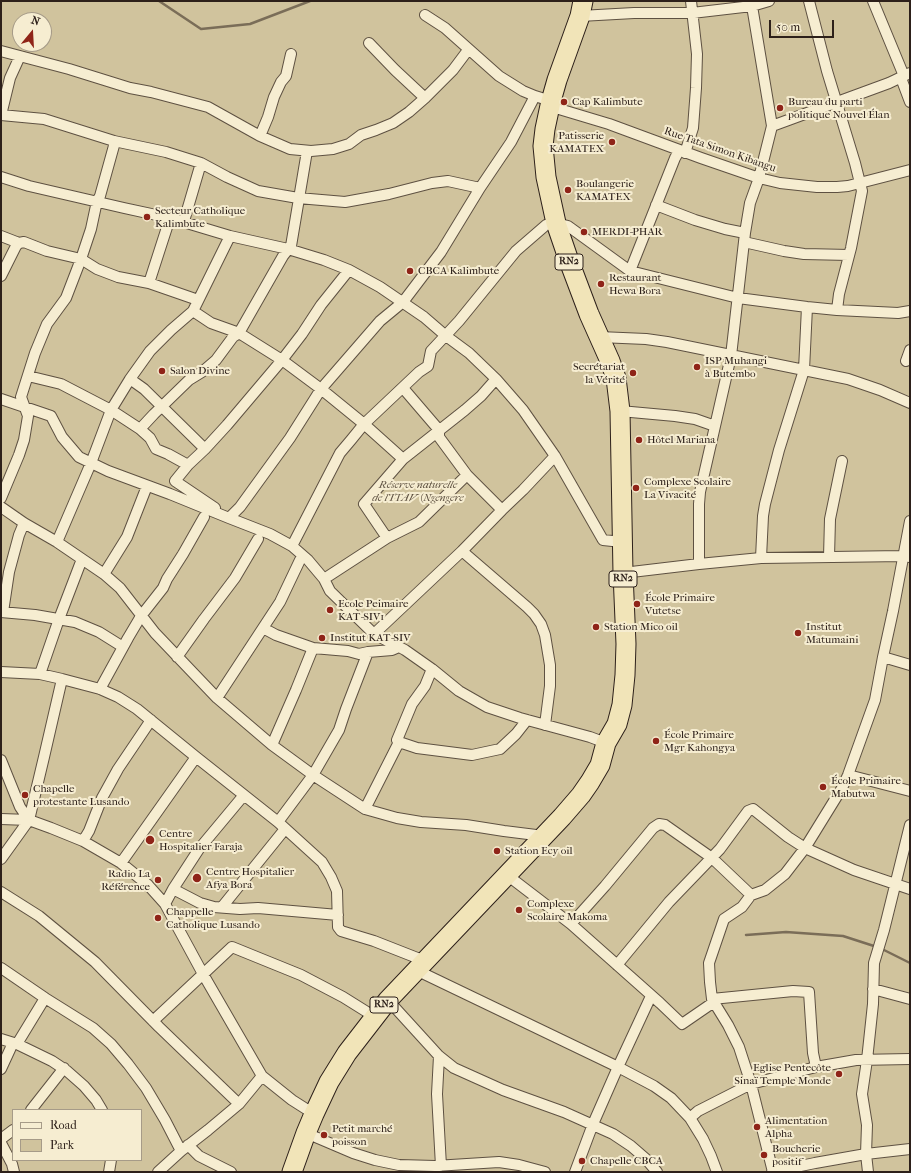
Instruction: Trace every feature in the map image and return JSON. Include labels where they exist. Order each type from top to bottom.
[{"type":"highway","name":"RN2","points":[[292,1172],[314,1114],[329,1082],[347,1053],[388,1000],[562,817],[590,782],[600,765],[606,743],[617,724],[622,705],[626,644],[622,542],[620,411],[616,378],[589,314],[556,223],[546,177],[543,146],[545,129],[545,101],[557,80],[582,8]]},
{"type":"street","points":[[630,271],[656,205],[693,128],[697,54],[691,1]]},
{"type":"street","points":[[582,8],[634,13],[692,13],[752,6],[768,1]]},
{"type":"street","points":[[808,1],[862,191],[849,256],[840,288],[837,310]]},
{"type":"street","points":[[873,1],[905,76],[910,102]]},
{"type":"street","points":[[698,564],[700,492],[731,356],[744,237],[750,203],[759,178],[772,126],[752,6]]},
{"type":"street","name":"Rue Tata Simon Kibangu","points":[[426,14],[445,28],[468,50],[505,81],[523,91],[545,101],[682,152],[759,178],[780,183],[817,187],[848,186],[910,170]]},
{"type":"street","points":[[369,43],[425,98]]},
{"type":"street","points":[[1,52],[84,73],[130,88],[208,107],[260,136],[290,149],[307,151],[333,149],[349,144],[361,135],[393,123],[425,98],[453,70],[468,50]]},
{"type":"street","points":[[260,136],[274,97],[281,82],[286,76],[291,54]]},
{"type":"street","points":[[20,56],[10,78],[1,115],[44,119],[115,142],[166,152],[201,163],[258,192],[298,198],[344,202],[389,194],[432,183],[448,181],[480,188]]},
{"type":"street","points":[[772,126],[905,76]]},
{"type":"street","points":[[229,518],[240,507],[290,438],[322,389],[380,321],[403,302],[441,252],[480,188],[511,142],[545,101]]},
{"type":"street","points":[[1,498],[20,455],[24,440],[28,416],[21,397],[47,324],[66,298],[82,259],[91,229],[97,201],[100,196],[115,142]]},
{"type":"street","points":[[140,429],[189,380],[202,372],[216,360],[234,337],[239,333],[283,256],[288,250],[292,240],[307,151]]},
{"type":"street","points":[[184,221],[201,163]]},
{"type":"street","points":[[1,177],[29,186],[184,221],[230,236],[324,260],[349,270],[380,286],[424,317],[469,353],[496,379],[523,410],[555,456],[603,540],[622,542]]},
{"type":"street","points":[[656,205],[777,250],[804,254],[849,256]]},
{"type":"street","points":[[149,283],[170,218]]},
{"type":"street","points":[[292,546],[340,453],[364,424],[419,372],[428,366],[431,351],[446,336],[516,251],[546,225],[556,223],[568,226],[630,271],[738,298],[837,310],[898,313],[910,311]]},
{"type":"street","points":[[1,236],[19,243],[24,242],[47,251],[82,259],[98,269],[118,277],[149,283],[198,300]]},
{"type":"street","points":[[56,542],[91,463],[111,410],[130,379],[150,351],[170,330],[193,311],[230,236]]},
{"type":"street","points":[[1,276],[19,243]]},
{"type":"street","points":[[229,518],[175,481],[188,465],[205,449],[282,360],[321,305],[349,270]]},
{"type":"street","points":[[761,558],[764,504],[804,370],[807,307]]},
{"type":"street","points":[[193,311],[211,323],[239,333],[282,360],[322,389],[403,459]]},
{"type":"street","points":[[599,337],[646,338],[848,379],[880,390],[910,403]]},
{"type":"street","points":[[906,361],[910,350]]},
{"type":"street","points":[[28,376],[60,384],[111,410],[140,429],[150,438],[156,449],[174,456],[188,465]]},
{"type":"street","points":[[130,379],[144,389],[205,449]]},
{"type":"street","points":[[386,538],[364,504],[403,459],[465,410],[481,396],[496,379]]},
{"type":"street","points":[[403,388],[439,430],[439,437],[467,475],[502,510]]},
{"type":"street","points":[[1,400],[51,416],[62,437],[79,457],[108,471],[270,534],[292,546],[308,560],[324,579],[330,591],[374,634],[399,646],[459,690],[487,707],[606,743]]},
{"type":"street","points":[[620,411],[695,419],[715,426]]},
{"type":"street","points":[[374,634],[462,551],[555,456]]},
{"type":"street","points":[[829,557],[830,519],[842,461]]},
{"type":"street","points":[[324,579],[386,538],[418,522],[467,475]]},
{"type":"street","points":[[104,574],[127,537],[147,486]]},
{"type":"street","points":[[1,508],[104,574],[120,588],[155,633],[217,698],[272,745],[313,775],[365,809],[397,818],[422,822],[466,825],[544,836]]},
{"type":"street","points":[[100,689],[141,616],[163,588],[204,517]]},
{"type":"street","points":[[910,521],[907,557],[893,611],[875,700],[842,788],[805,848],[785,874],[765,890],[751,895],[742,907],[724,919],[709,963],[713,1000],[739,1047],[751,1084],[773,1172],[866,1154],[910,1149]]},
{"type":"street","points":[[24,523],[4,584],[2,612],[35,615],[75,622],[99,632],[123,647]]},
{"type":"street","points":[[177,657],[235,578],[258,538]]},
{"type":"street","points":[[462,551],[527,607],[541,624],[545,635],[550,665],[550,686],[545,724]]},
{"type":"street","points":[[623,573],[761,558],[907,557]]},
{"type":"street","points":[[40,674],[82,559]]},
{"type":"street","points":[[217,698],[280,602],[300,560]]},
{"type":"street","points":[[263,628],[276,635],[313,648],[348,650],[359,654],[392,650],[399,646]]},
{"type":"street","points":[[272,745],[313,648]]},
{"type":"street","points":[[222,907],[281,825],[340,730],[346,709],[368,652]]},
{"type":"street","points":[[883,657],[910,665]]},
{"type":"street","points":[[365,809],[399,742],[397,740],[412,704],[425,686],[432,669]]},
{"type":"street","points":[[1,672],[40,674],[100,689],[118,697],[138,709],[196,758],[281,825],[322,862],[331,876],[337,891],[338,927],[341,931],[374,941],[654,1086],[672,1098],[690,1118],[703,1139],[711,1156],[716,1172]]},
{"type":"street","points":[[1,859],[29,820],[62,679]]},
{"type":"street","points":[[83,841],[89,831],[102,798],[118,769],[151,720]]},
{"type":"street","points":[[399,742],[417,748],[472,756],[500,749],[516,734],[527,720]]},
{"type":"street","points":[[121,863],[196,758]]},
{"type":"street","points":[[1,760],[20,807],[29,820]]},
{"type":"street","points":[[848,774],[910,791]]},
{"type":"street","points":[[165,904],[173,889],[200,849],[244,796]]},
{"type":"street","points":[[617,965],[669,902],[712,858],[748,811],[753,809],[788,837],[805,848],[854,870],[910,889]]},
{"type":"street","points":[[1,819],[29,820],[83,841],[121,863],[148,885],[165,904],[203,974],[262,1076],[292,1100],[314,1114]]},
{"type":"street","points":[[571,924],[653,828],[660,824],[666,825],[712,858],[751,895]]},
{"type":"street","points":[[868,1172],[866,1154],[867,1125],[862,1094],[873,1004],[875,956],[881,940],[910,825]]},
{"type":"street","points":[[507,875],[571,924],[682,1024],[713,1000],[793,991],[809,992],[813,1053],[816,1066]]},
{"type":"street","points":[[173,889],[200,903],[214,907],[240,909],[258,908],[338,915]]},
{"type":"street","points":[[1,892],[39,916],[95,962],[239,1104]]},
{"type":"street","points":[[153,1020],[232,947],[301,976],[343,997],[375,1017]]},
{"type":"street","points":[[1,968],[93,1028],[111,1044],[128,1064],[146,1088],[165,1120],[185,1148],[231,1172]]},
{"type":"street","points":[[873,989],[910,999]]},
{"type":"street","points":[[575,1172],[593,1124],[651,996]]},
{"type":"street","points":[[1,1069],[15,1044],[45,998]]},
{"type":"street","points":[[388,1000],[439,1056],[454,1068],[503,1090],[593,1124],[613,1134],[646,1159],[657,1172]]},
{"type":"street","points":[[1,1039],[15,1044],[64,1068],[84,1086],[101,1109]]},
{"type":"street","points":[[437,1168],[437,1094],[439,1056]]},
{"type":"street","points":[[690,1118],[698,1111],[751,1084],[816,1066],[856,1060],[910,1059]]},
{"type":"street","points":[[32,1109],[64,1068]]},
{"type":"street","points":[[158,1172],[239,1104],[262,1076]]},
{"type":"street","points":[[1,1139],[12,1131]]},
{"type":"street","points":[[306,1133],[354,1153],[375,1160],[399,1165],[437,1168],[499,1162],[519,1165],[544,1172]]},
{"type":"street","points":[[1,1143],[12,1164],[14,1172]]},
{"type":"street","points":[[109,1172],[111,1161]]},
{"type":"green space","name":"Réserve naturelle de l'ITAV (Ngengere","points":[[1,1],[910,1],[910,1172],[1,1172]]},
{"type":"waterway","points":[[159,1],[201,29],[250,24],[310,1]]},
{"type":"waterway","points":[[746,935],[786,932],[843,936],[877,947]]},
{"type":"waterway","points":[[882,949],[910,963]]},
{"type":"place","name":"Cap Kalimbute","points":[[564,102]]},
{"type":"place","name":"Bureau du parti politique Nouvel Élan","points":[[780,108]]},
{"type":"place","name":"Patisserie KAMATEX","points":[[612,142]]},
{"type":"place","name":"Boulangerie KAMATEX","points":[[568,190]]},
{"type":"place","name":"Secteur Catholique Kalimbute","points":[[147,217]]},
{"type":"place","name":"MERDI-PHAR","points":[[584,232]]},
{"type":"place","name":"CBCA Kalimbute","points":[[410,271]]},
{"type":"place","name":"Restaurant Hewa Bora","points":[[601,284]]},
{"type":"place","name":"ISP Muhangi à Butembo","points":[[697,367]]},
{"type":"place","name":"Salon Divine","points":[[162,371]]},
{"type":"place","name":"Secrétariat la Vérité","points":[[633,373]]},
{"type":"place","name":"Hôtel Mariana","points":[[639,440]]},
{"type":"place","name":"Complexe Scolaire La Vivacité","points":[[636,488]]},
{"type":"place","name":"École Primaire Vutetse","points":[[637,604]]},
{"type":"place","name":"Ecole Peimaire KAT-SIV1","points":[[330,610]]},
{"type":"place","name":"Station Mico oil","points":[[596,627]]},
{"type":"place","name":"Institut Matumaini","points":[[798,633]]},
{"type":"place","name":"Institut KAT-SIV","points":[[322,638]]},
{"type":"place","name":"École Primaire Mgr Kahongya","points":[[656,741]]},
{"type":"place","name":"École Primaire Mabutwa","points":[[823,787]]},
{"type":"place","name":"Chapelle protestante Lusando","points":[[25,795]]},
{"type":"place","name":"Centre Hospitalier Faraja","points":[[150,840]]},
{"type":"place","name":"Station Ecy oil","points":[[497,851]]},
{"type":"place","name":"Centre Hospitalier Afya Bora","points":[[197,878]]},
{"type":"place","name":"Radio La Référence","points":[[158,880]]},
{"type":"place","name":"Complexe Scolaire Makoma","points":[[519,910]]},
{"type":"place","name":"Chappelle Catholique Lusando","points":[[158,918]]},
{"type":"place","name":"Eglise Pentecôte Sinaï Temple Monde","points":[[839,1074]]},
{"type":"place","name":"Alimentation Alpha","points":[[757,1127]]},
{"type":"place","name":"Petit marché poisson","points":[[324,1135]]},
{"type":"place","name":"Boucherie positif","points":[[764,1155]]},
{"type":"place","name":"Chapelle CBCA","points":[[582,1161]]}]
